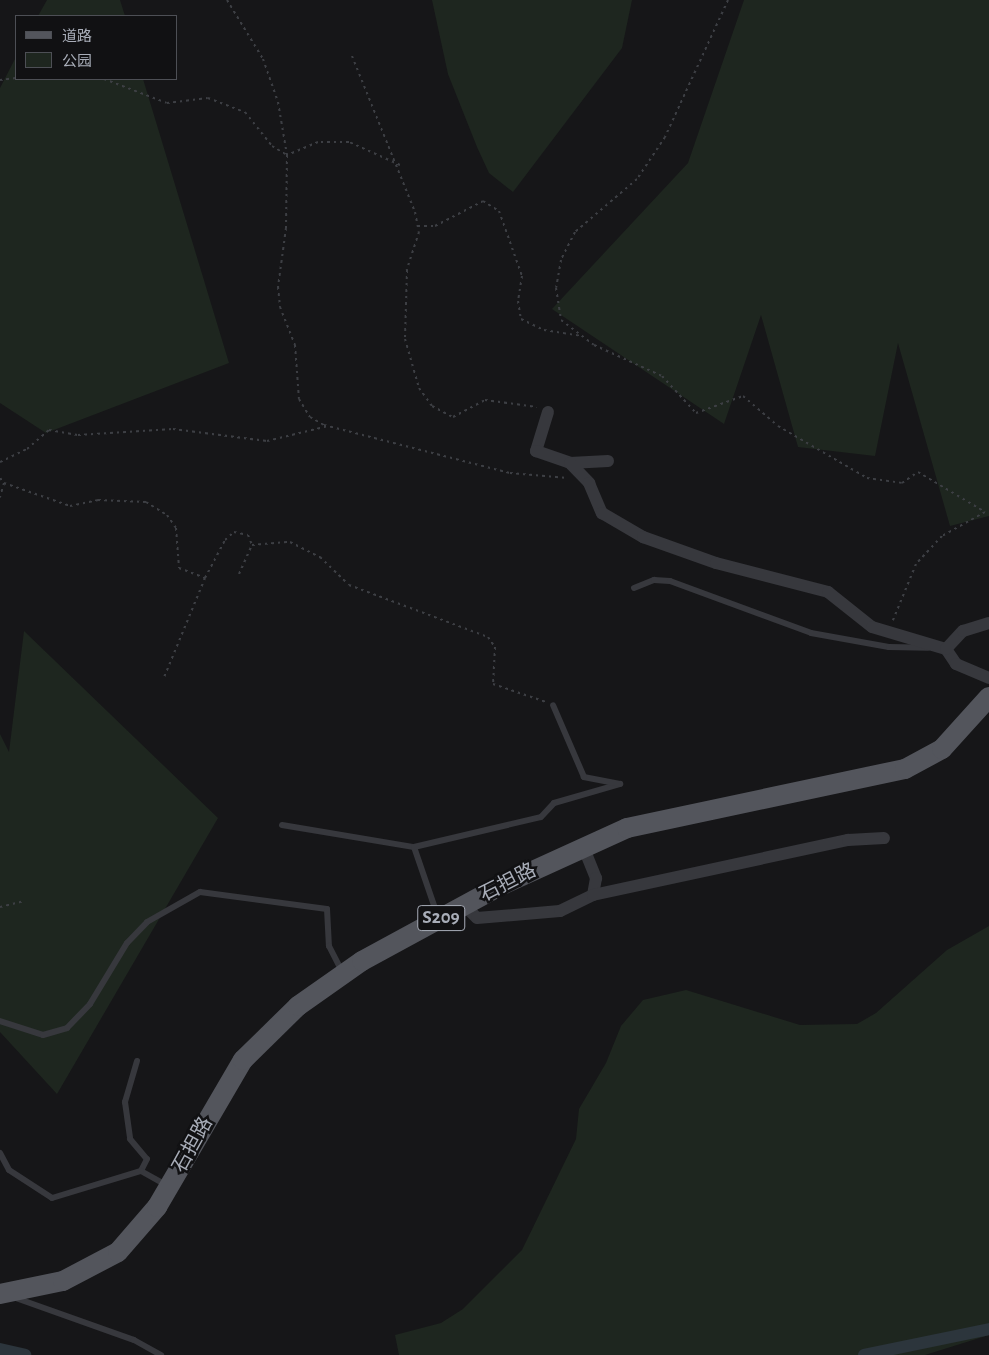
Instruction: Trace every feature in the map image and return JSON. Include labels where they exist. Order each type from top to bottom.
[{"type":"main road","name":"石担路","points":[[2,1294],[63,1281],[93,1268],[136,1235],[170,1187],[243,1060],[298,1006],[344,973],[464,905],[583,846],[663,818],[905,769],[942,749],[989,697]]},
{"type":"street","points":[[548,412],[536,451],[570,463],[608,461]]},
{"type":"street","points":[[570,463],[586,478],[602,513],[643,537],[716,563],[828,592],[872,627],[946,649],[956,664],[989,678]]},
{"type":"street","points":[[946,649],[963,631],[989,623]]},
{"type":"street","points":[[464,905],[477,918],[516,917],[560,911],[593,895],[848,840],[884,838]]},
{"type":"street","points":[[583,846],[596,878],[593,895]]},
{"type":"lane","points":[[634,588],[654,580],[670,581],[811,633],[889,647],[946,649]]},
{"type":"lane","points":[[282,826],[414,847],[540,818],[554,803],[620,784],[584,777],[552,704]]},
{"type":"lane","points":[[414,847],[439,919]]},
{"type":"lane","points":[[0,1021],[43,1035],[67,1028],[90,1004],[127,942],[147,922],[200,892],[327,909],[329,946],[344,973]]},
{"type":"lane","points":[[137,1061],[126,1102],[130,1139],[147,1159],[141,1171]]},
{"type":"lane","points":[[0,1153],[8,1170],[52,1198],[141,1171],[170,1187]]},
{"type":"lane","points":[[2,1294],[134,1340],[161,1355]]},
{"type":"path","points":[[227,0],[263,59],[278,102],[287,156],[280,307],[295,344],[299,399],[310,417],[328,426],[510,474],[586,478]]},
{"type":"path","points":[[728,0],[665,137],[637,179],[575,232],[561,260],[556,288],[561,320],[580,336],[662,376],[696,412],[743,396],[778,426],[868,478],[902,483],[918,472],[985,512],[942,536],[916,564],[890,632]]},
{"type":"path","points":[[352,56],[400,165],[418,226],[407,270],[405,339],[419,388],[444,416],[453,417],[486,400],[527,403],[548,412]]},
{"type":"path","points":[[0,80],[15,78]]},
{"type":"path","points":[[107,80],[167,103],[208,98],[246,112],[272,146],[287,156]]},
{"type":"path","points":[[287,156],[318,142],[349,142],[400,165]]},
{"type":"path","points":[[418,226],[434,226],[483,200],[500,211],[522,276],[518,301],[521,319],[544,330],[580,336]]},
{"type":"path","points":[[0,462],[27,449],[48,430],[78,435],[173,429],[267,441],[328,426]]},
{"type":"path","points":[[0,478],[4,483],[70,506],[98,500],[146,502],[176,528],[179,568],[205,578]]},
{"type":"path","points":[[0,497],[4,483]]},
{"type":"path","points":[[163,680],[205,578],[225,540],[234,532],[248,535],[252,545],[239,574]]},
{"type":"path","points":[[252,545],[290,542],[320,557],[350,585],[488,637],[495,647],[493,684],[552,704]]},
{"type":"path","points":[[0,907],[24,901]]},
{"type":"green space","points":[[47,0],[120,0],[125,15],[39,15]]},
{"type":"green space","points":[[432,0],[632,0],[622,48],[513,192],[489,173],[477,147],[448,74]]},
{"type":"green space","points":[[744,0],[989,0],[989,516],[950,526],[898,343],[875,456],[798,447],[761,315],[724,424],[552,309],[688,163]]},
{"type":"green space","points":[[15,59],[15,80],[143,80],[229,363],[46,433],[0,403],[0,88]]},
{"type":"green space","points":[[24,631],[218,818],[57,1094],[0,1032],[0,734],[9,752]]},
{"type":"green space","points":[[989,926],[989,1335],[925,1355],[399,1355],[395,1335],[441,1323],[463,1309],[522,1250],[576,1139],[579,1109],[606,1063],[621,1026],[643,1000],[686,990],[800,1025],[857,1024],[876,1013],[947,950]]},
{"type":"waterway","points":[[864,1355],[989,1329]]},
{"type":"waterway","points":[[0,1349],[25,1355]]}]
